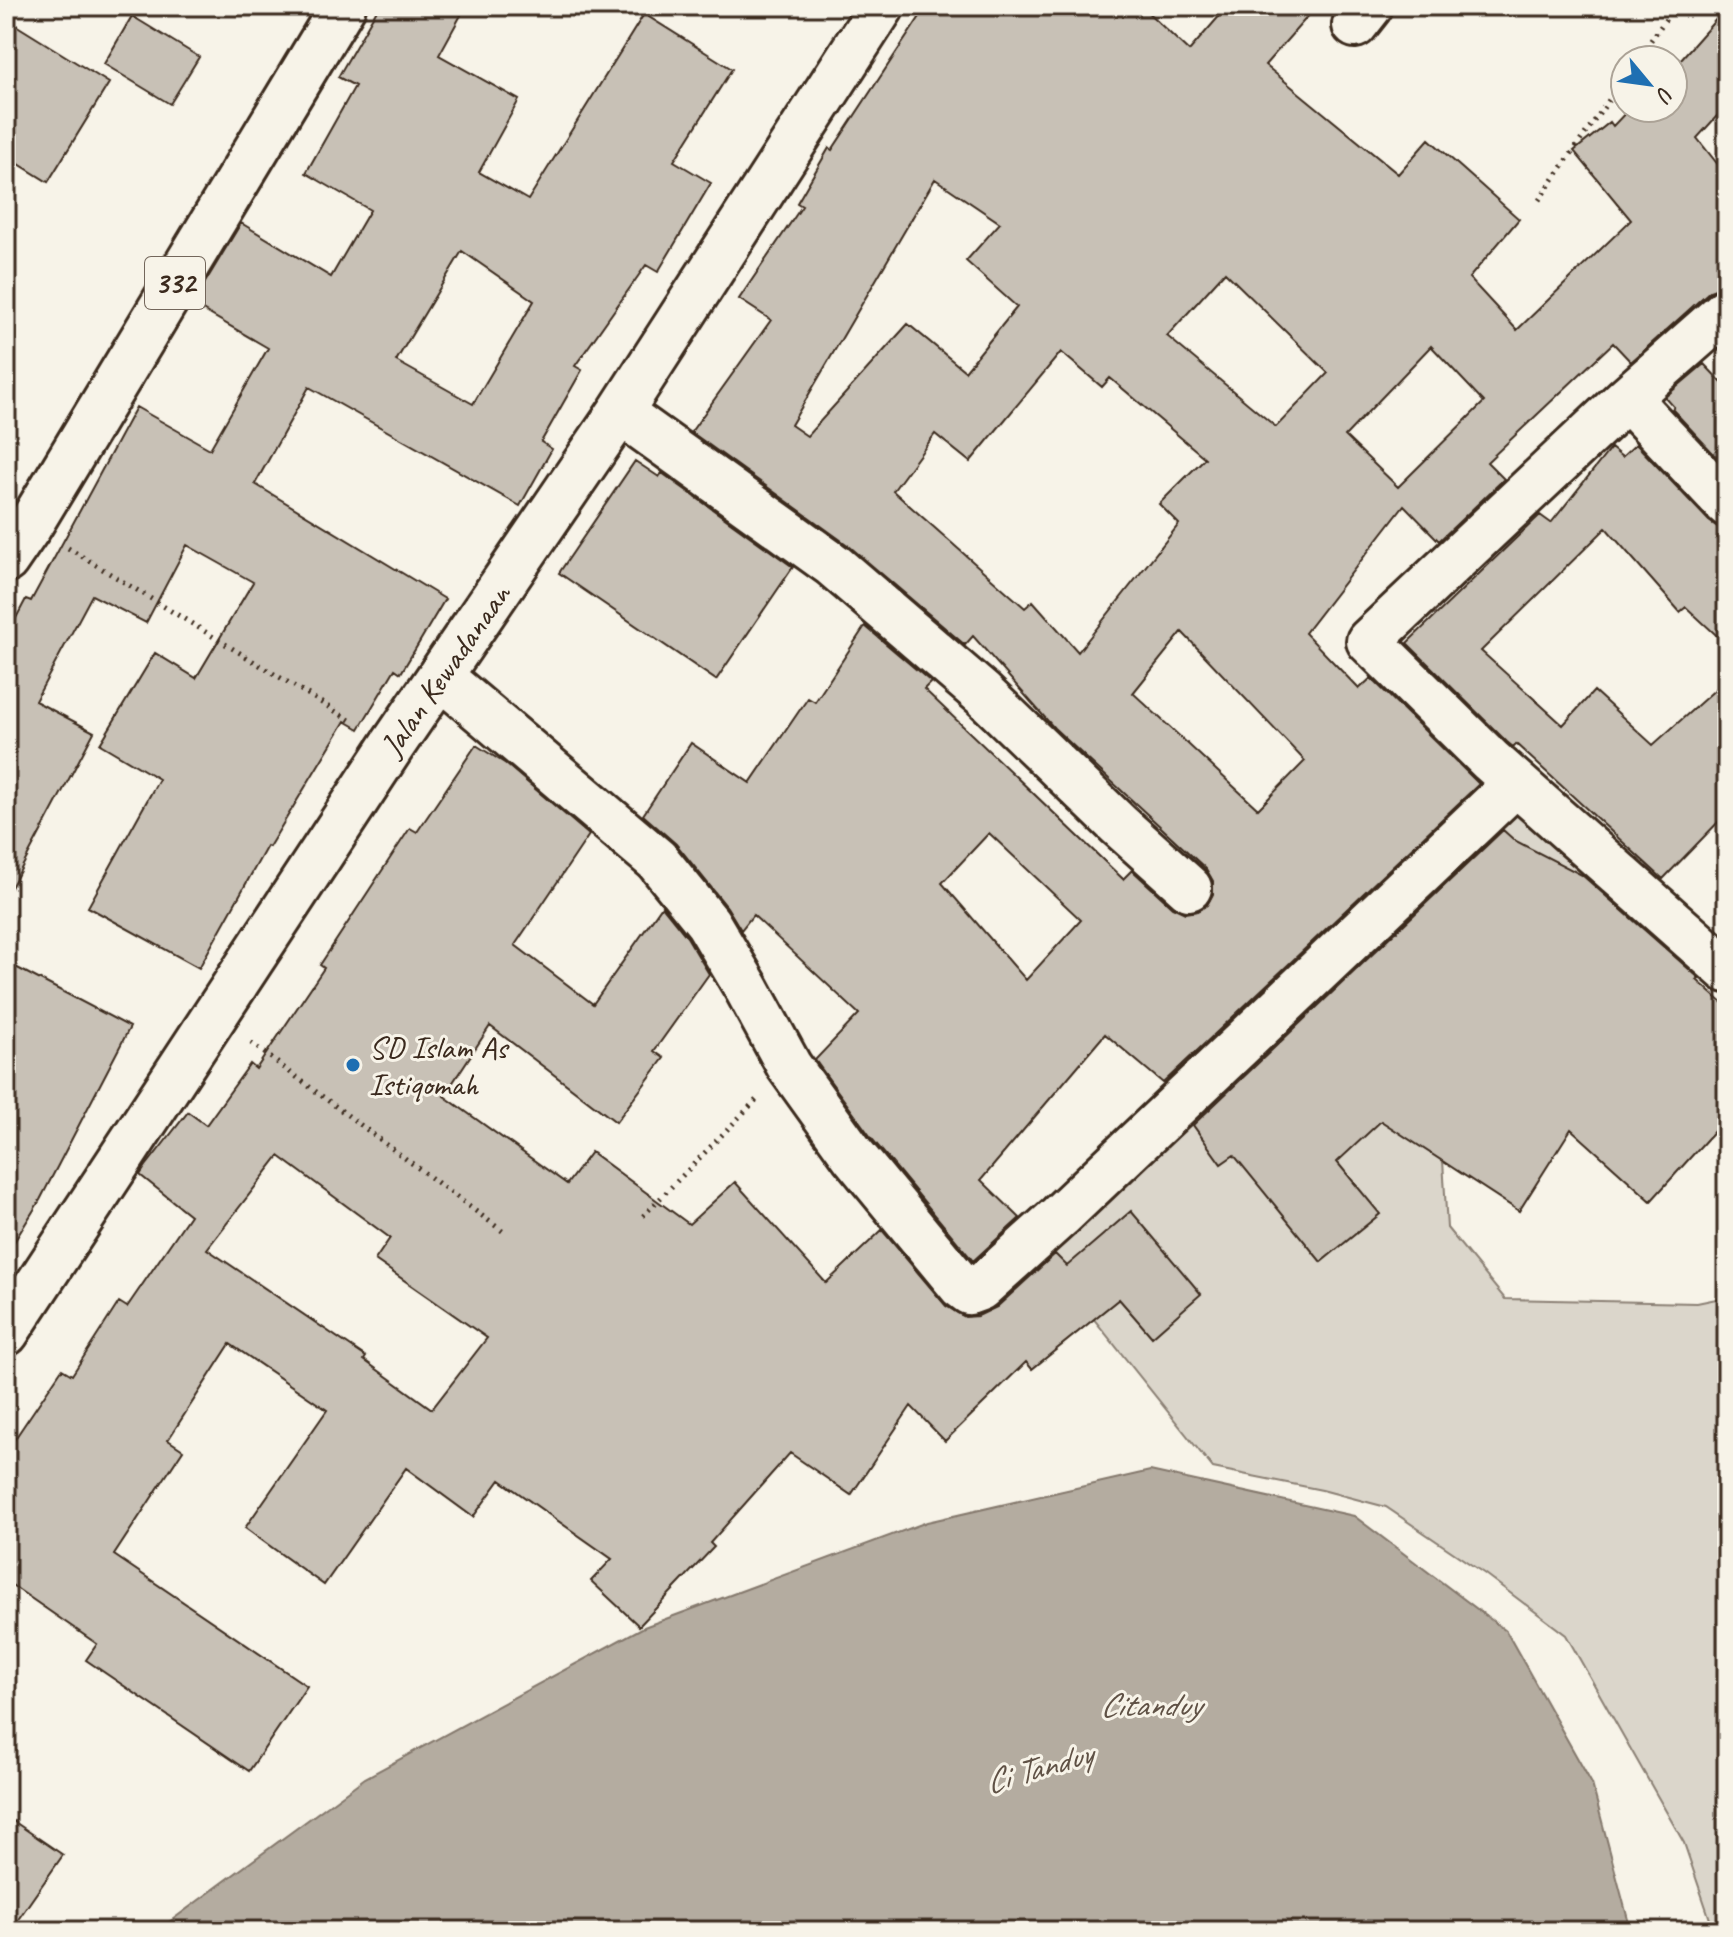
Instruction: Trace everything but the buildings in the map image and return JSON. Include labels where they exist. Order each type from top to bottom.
[{"type":"street","name":"332","points":[[18,543],[343,6]]},
{"type":"street","name":"Jalan Kewadanaan","points":[[6,1333],[392,746],[620,412],[882,6]]},
{"type":"street","points":[[1727,310],[1627,398],[1369,641],[1516,783],[1727,970]]},
{"type":"street","points":[[1627,398],[1727,504]]},
{"type":"street","points":[[620,412],[833,565],[983,694],[1189,888]]},
{"type":"street","points":[[441,677],[657,860],[714,933],[789,1066],[853,1155],[969,1292],[980,1288],[1060,1216],[1516,783]]},
{"type":"path","points":[[1648,44],[1675,6]]},
{"type":"path","points":[[1539,200],[1609,100]]},
{"type":"path","points":[[18,543],[392,746]]},
{"type":"path","points":[[215,1017],[505,1233]]},
{"type":"path","points":[[643,1216],[789,1066]]},
{"type":"shaded area","points":[[1520,804],[1614,895],[1439,1092],[1447,1228],[1505,1299],[1697,1303],[1721,1298],[1727,1301],[1727,1931],[1714,1931],[1684,1843],[1566,1635],[1485,1574],[1386,1507],[1322,1490],[1213,1468],[1045,1258]]},
{"type":"water","name":"Citanduy","points":[[1150,1471],[1354,1516],[1506,1631],[1592,1784],[1631,1931],[157,1931],[365,1778],[644,1627],[927,1522]]},
{"type":"place","name":"SD Islam As Istiqomah","points":[[353,1065]]},
{"type":"water label","name":"Ci Tanduy","points":[[1038,1767]]}]
